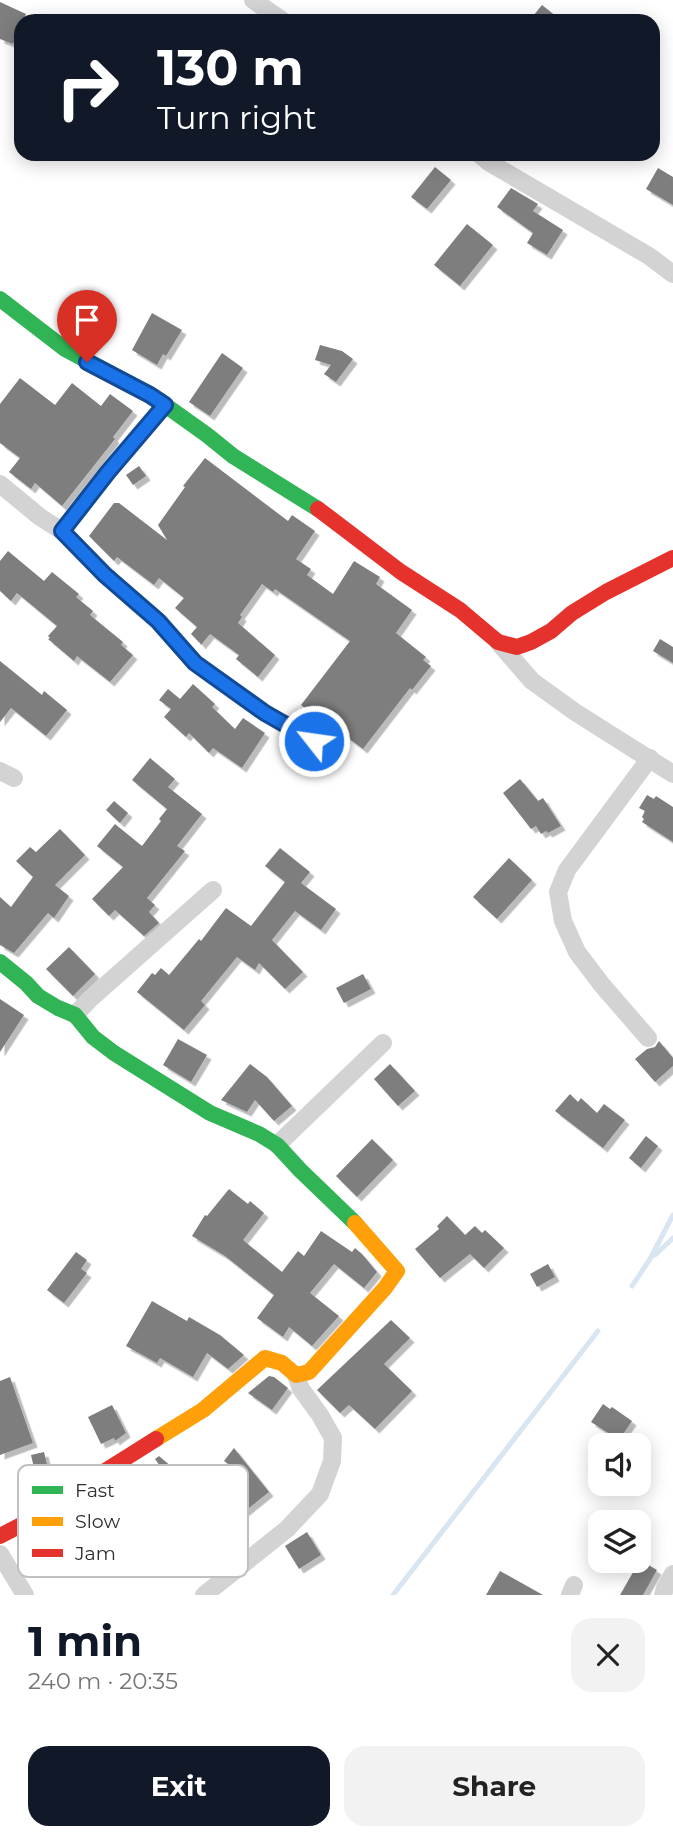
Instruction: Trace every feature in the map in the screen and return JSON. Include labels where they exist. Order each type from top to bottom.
[{"type":"street","points":[[253,0],[273,14]]},
{"type":"street","points":[[488,161],[672,270]]},
{"type":"street","points":[[0,299],[65,349],[165,405],[233,456],[326,514],[401,572],[460,610],[498,642],[531,681],[673,774]]},
{"type":"street","points":[[62,531],[165,405]]},
{"type":"street","points":[[0,484],[40,517],[62,531],[105,575],[158,621],[195,663],[265,713],[314,741]]},
{"type":"street","points":[[498,642],[517,647],[531,642],[606,592],[673,558]]},
{"type":"street","points":[[648,1038],[577,952],[563,921],[558,891],[567,870],[650,758]]},
{"type":"street","points":[[75,1015],[213,890]]},
{"type":"street","points":[[0,962],[38,996],[75,1015],[93,1037],[114,1053],[210,1113],[259,1134],[277,1145],[364,1231],[397,1271],[333,1348],[309,1372],[296,1376]]},
{"type":"street","points":[[277,1145],[383,1043]]},
{"type":"street","points":[[115,1465],[203,1410],[265,1359],[282,1363],[296,1376],[301,1389],[333,1438],[332,1461],[320,1494],[287,1529],[248,1560]]},
{"type":"street","points":[[0,1536],[18,1527]]},
{"type":"street","points":[[2,1561],[25,1595]]},
{"type":"street","points":[[663,1595],[673,1574]]},
{"type":"street","points":[[204,1595],[227,1577]]},
{"type":"building","points":[[0,2],[26,14],[14,14],[13,44],[0,39]]},
{"type":"building","points":[[542,5],[553,14],[535,14]]},
{"type":"building","points":[[435,167],[451,180],[427,209],[411,197]]},
{"type":"building","points":[[658,168],[673,177],[673,205],[646,189]]},
{"type":"building","points":[[511,188],[538,204],[533,211],[563,230],[547,255],[527,243],[533,233],[497,207]]},
{"type":"building","points":[[467,224],[493,245],[460,286],[434,265]]},
{"type":"building","points":[[152,313],[182,330],[157,365],[132,350]]},
{"type":"building","points":[[320,345],[342,351],[353,359],[336,382],[324,374],[331,365],[315,360]]},
{"type":"building","points":[[222,353],[243,368],[210,416],[189,402]]},
{"type":"building","points":[[20,378],[55,405],[72,383],[101,406],[110,394],[133,411],[113,437],[115,439],[62,506],[35,483],[31,489],[9,472],[20,458],[0,443],[0,404]]},
{"type":"building","points":[[205,458],[288,521],[292,515],[315,531],[296,559],[311,569],[307,575],[333,594],[354,561],[380,577],[376,584],[412,610],[396,633],[426,657],[423,660],[431,666],[412,690],[410,688],[363,749],[301,705],[350,641],[275,589],[273,592],[262,584],[240,615],[242,617],[238,623],[275,655],[258,677],[236,659],[239,655],[210,634],[201,645],[191,634],[197,627],[175,608],[184,598],[159,578],[154,585],[117,557],[114,561],[89,536],[114,503],[119,503],[167,540],[158,525]]},
{"type":"building","points":[[139,466],[146,476],[133,485],[126,475]]},
{"type":"building","points":[[8,551],[44,581],[52,572],[79,594],[76,597],[93,611],[90,615],[123,642],[121,645],[133,655],[110,682],[77,656],[74,661],[48,639],[57,626],[17,593],[11,601],[0,591],[0,561]]},
{"type":"building","points":[[660,639],[673,647],[673,663],[653,651]]},
{"type":"building","points":[[0,661],[42,695],[44,691],[67,710],[46,736],[11,708],[0,722]]},
{"type":"building","points":[[193,684],[215,704],[212,707],[235,729],[243,718],[265,733],[242,768],[213,748],[209,753],[189,733],[186,737],[164,717],[171,709],[159,700],[168,689],[180,699]]},
{"type":"building","points":[[150,758],[175,779],[168,787],[202,814],[177,846],[185,851],[147,898],[155,905],[149,912],[159,923],[144,936],[115,910],[109,916],[92,899],[123,867],[97,846],[115,824],[142,846],[167,809],[132,780]]},
{"type":"building","points":[[520,779],[538,801],[543,798],[561,826],[541,834],[536,826],[531,829],[503,793]]},
{"type":"building","points":[[647,795],[654,799],[656,796],[673,807],[673,842],[642,822],[645,811],[639,808]]},
{"type":"building","points":[[114,801],[128,813],[120,823],[106,810]]},
{"type":"building","points":[[60,829],[85,855],[55,885],[69,896],[54,918],[48,913],[14,953],[0,945],[0,897],[11,907],[33,877],[16,861],[30,847],[36,852]]},
{"type":"building","points":[[280,848],[310,872],[301,883],[336,909],[321,930],[295,911],[272,940],[303,972],[285,989],[259,963],[255,970],[237,957],[201,1001],[205,1005],[184,1030],[137,992],[152,973],[155,975],[161,968],[169,975],[199,939],[201,941],[226,908],[251,926],[285,882],[265,866]]},
{"type":"building","points":[[509,858],[532,880],[497,919],[473,897]]},
{"type":"building","points":[[69,947],[95,974],[73,996],[46,969]]},
{"type":"building","points":[[363,974],[371,989],[344,1003],[336,988]]},
{"type":"building","points":[[0,999],[24,1015],[0,1052]]},
{"type":"building","points":[[178,1039],[207,1055],[191,1082],[163,1065]]},
{"type":"building","points":[[659,1041],[673,1058],[673,1066],[655,1082],[635,1059],[647,1049],[655,1047]]},
{"type":"building","points":[[250,1064],[267,1077],[292,1106],[274,1121],[255,1100],[247,1112],[221,1100]]},
{"type":"building","points":[[390,1064],[415,1091],[398,1106],[374,1079]]},
{"type":"building","points":[[570,1094],[578,1102],[581,1098],[597,1113],[604,1104],[625,1120],[603,1148],[555,1111]]},
{"type":"building","points":[[646,1136],[658,1146],[641,1168],[629,1158]]},
{"type":"building","points":[[372,1139],[393,1160],[357,1197],[336,1176]]},
{"type":"building","points":[[229,1189],[264,1213],[243,1240],[282,1272],[298,1251],[304,1256],[321,1231],[352,1252],[355,1248],[377,1272],[364,1288],[334,1264],[310,1293],[339,1316],[312,1346],[289,1327],[283,1337],[257,1318],[274,1295],[225,1256],[192,1236],[205,1215],[207,1216]]},
{"type":"building","points":[[447,1216],[465,1235],[475,1226],[482,1233],[485,1230],[504,1248],[484,1268],[470,1254],[440,1278],[415,1249],[439,1229],[437,1226]]},
{"type":"building","points":[[76,1252],[87,1260],[81,1269],[87,1273],[64,1303],[47,1290]]},
{"type":"building","points":[[548,1264],[555,1277],[537,1287],[530,1274]]},
{"type":"building","points":[[152,1301],[187,1321],[189,1317],[220,1335],[244,1355],[228,1369],[207,1353],[193,1377],[160,1358],[157,1363],[126,1346]]},
{"type":"building","points":[[391,1320],[410,1338],[384,1364],[412,1391],[375,1429],[349,1405],[340,1413],[317,1390]]},
{"type":"building","points":[[269,1376],[288,1388],[272,1410],[248,1393]]},
{"type":"building","points":[[10,1377],[33,1443],[0,1455],[0,1381]]},
{"type":"building","points":[[603,1404],[632,1421],[624,1433],[608,1433],[591,1422]]},
{"type":"building","points":[[112,1405],[126,1433],[115,1441],[114,1438],[101,1444],[88,1417]]},
{"type":"building","points":[[234,1448],[248,1465],[229,1465],[224,1461]]},
{"type":"building","points":[[44,1452],[47,1465],[33,1465],[31,1455]]},
{"type":"building","points":[[159,1456],[170,1465],[159,1465],[155,1459]]},
{"type":"building","points":[[248,1466],[269,1492],[248,1509]]},
{"type":"building","points":[[307,1532],[321,1555],[299,1569],[285,1546]]},
{"type":"building","points":[[651,1566],[657,1570],[643,1595],[620,1595],[633,1573],[651,1573]]},
{"type":"building","points":[[500,1571],[543,1595],[486,1595]]},
{"type":"waterway","points":[[632,1286],[673,1215]]},
{"type":"waterway","points":[[655,1255],[673,1238]]},
{"type":"waterway","points":[[393,1595],[598,1331]]},
{"type":"traffic: fast","points":[[0,299],[65,349],[151,395],[233,456],[318,509]]},
{"type":"traffic: fast","points":[[0,962],[38,996],[75,1015],[93,1037],[114,1053],[210,1113],[259,1134],[277,1145],[355,1223]]},
{"type":"traffic: slow","points":[[165,405],[62,531],[105,575],[158,621],[196,663],[265,713],[314,741]]},
{"type":"traffic: slow","points":[[156,1439],[203,1410],[265,1358],[282,1363],[296,1375],[309,1372],[385,1288],[397,1271],[355,1223]]},
{"type":"traffic: jam","points":[[318,509],[401,572],[460,610],[498,642],[517,647],[551,631],[572,613],[606,592],[673,558]]},
{"type":"traffic: jam","points":[[115,1465],[156,1439]]},
{"type":"traffic: jam","points":[[0,1536],[18,1527]]},
{"type":"route","points":[[87,362],[165,405],[62,531],[105,575],[158,621],[195,663],[265,713],[314,741]]}]
